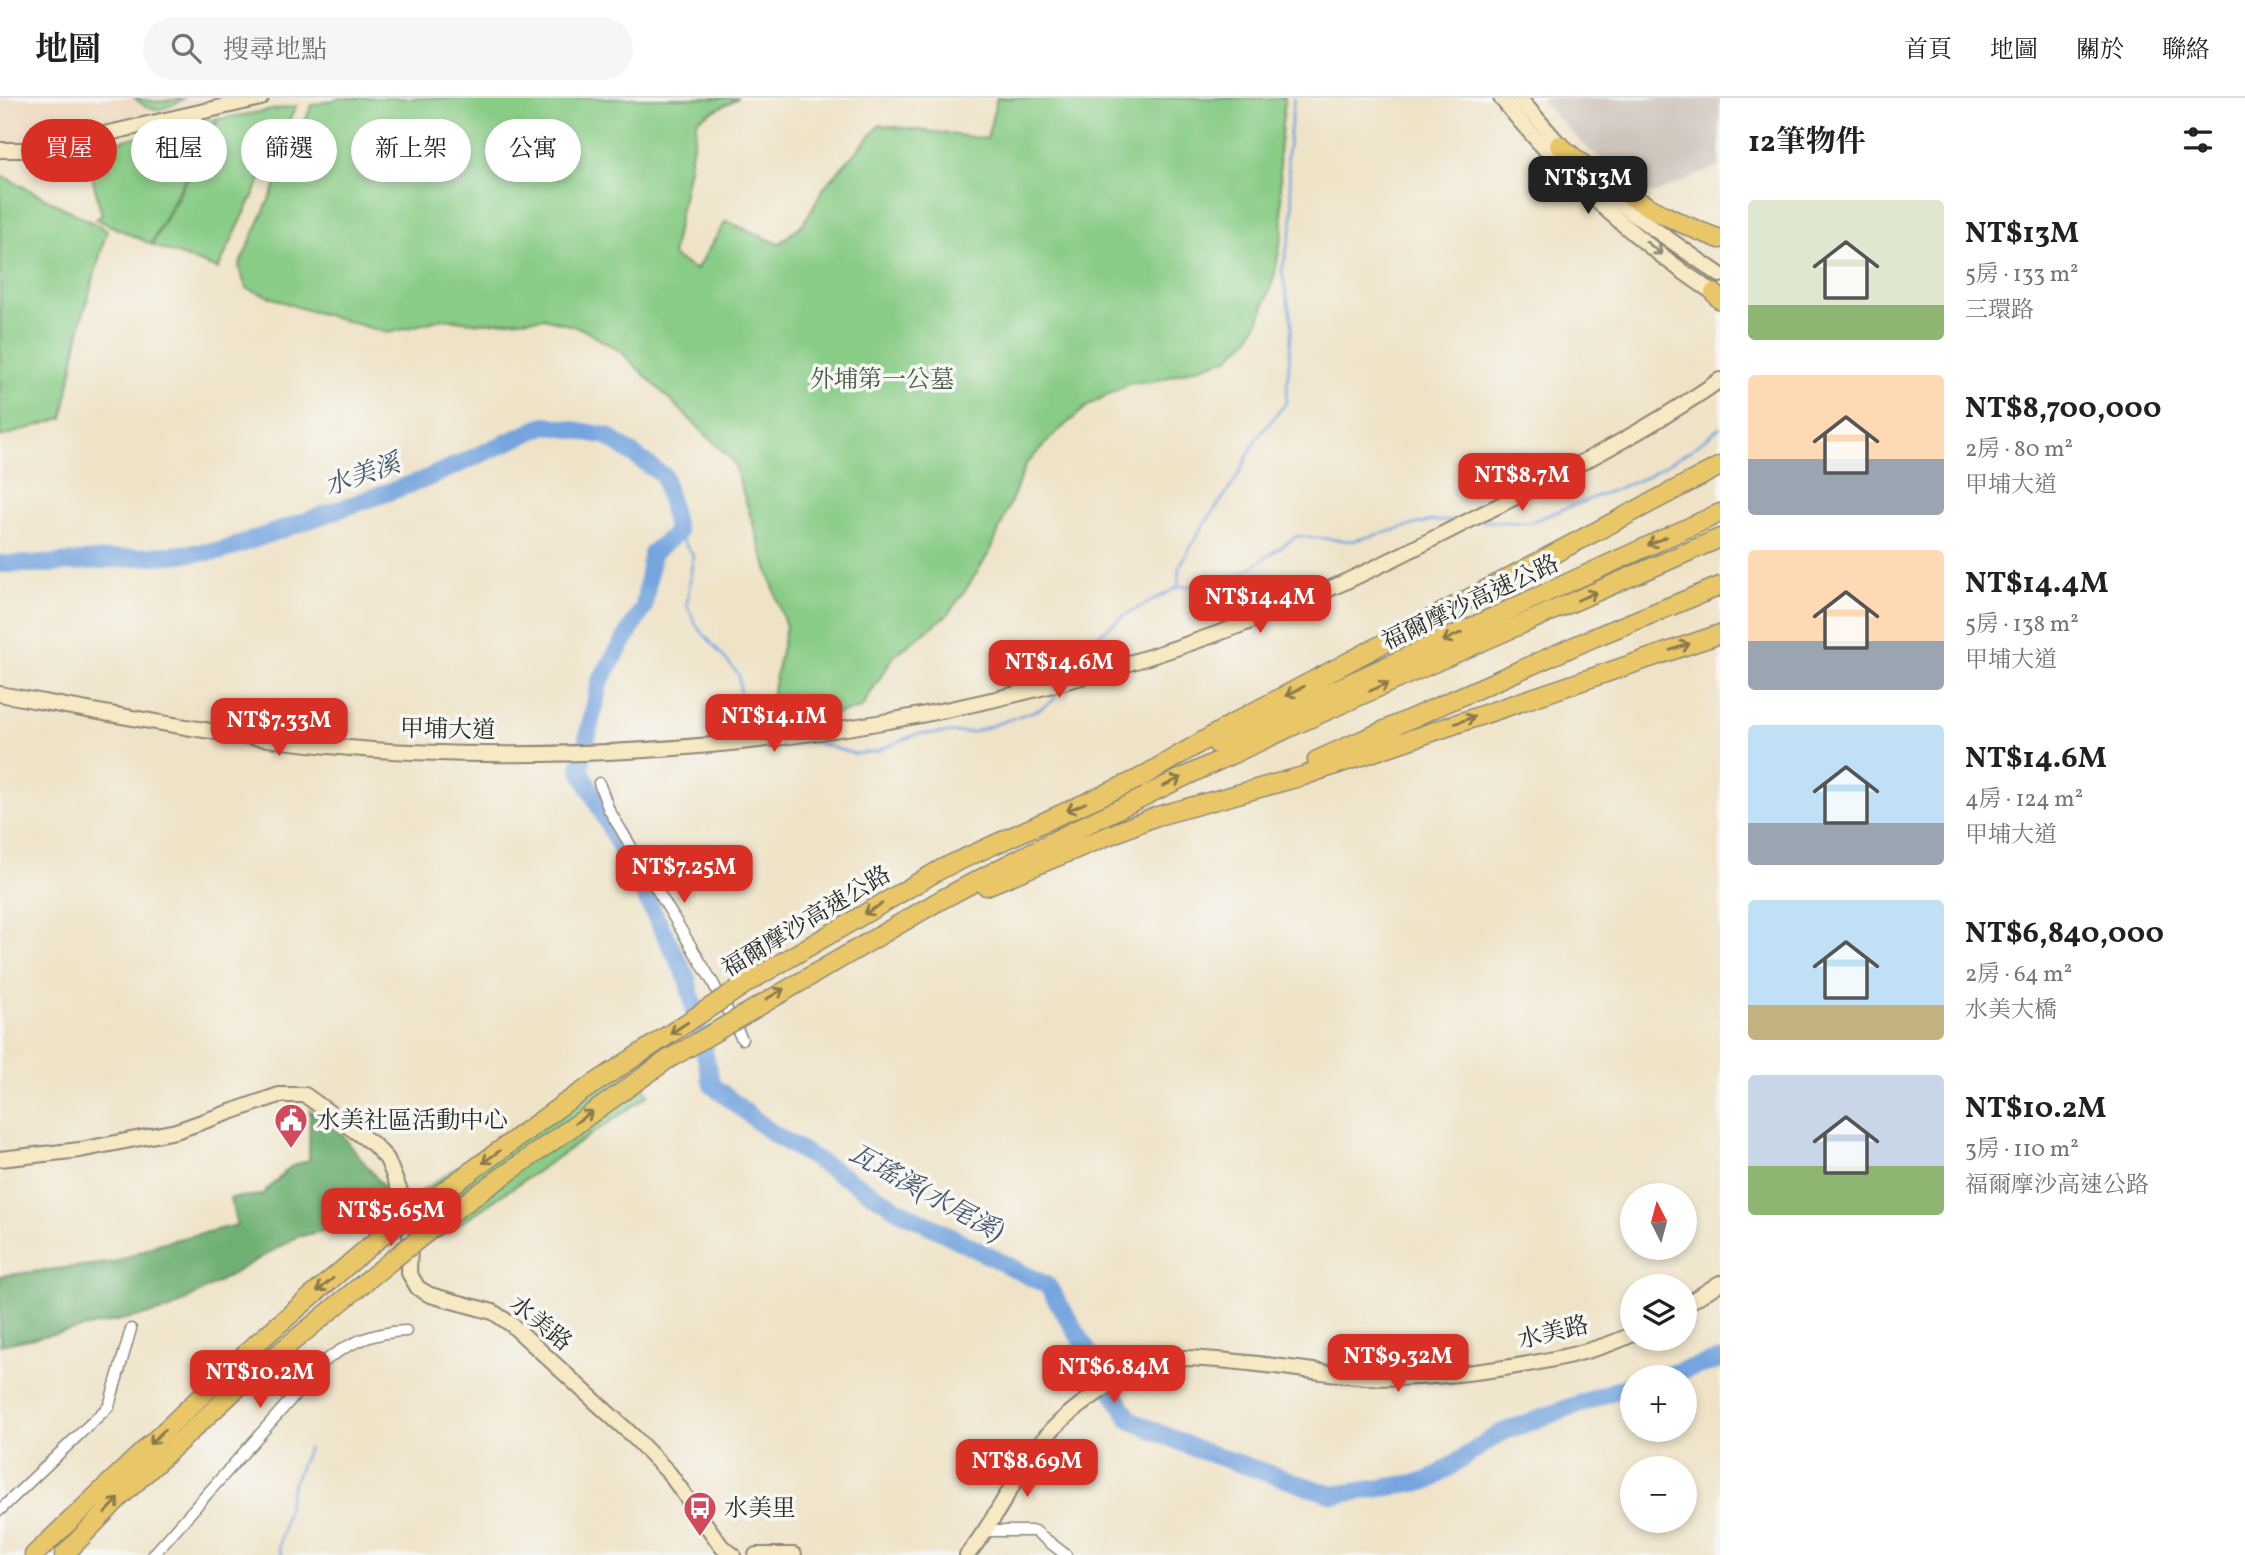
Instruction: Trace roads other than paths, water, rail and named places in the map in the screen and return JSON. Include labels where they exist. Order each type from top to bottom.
[{"type":"highway","points":[[1559,145],[1619,192],[1657,213],[1720,239]]},
{"type":"highway","points":[[1636,509],[1720,454]]},
{"type":"highway","points":[[1138,779],[1244,717],[1720,466]]},
{"type":"highway","name":"福爾摩沙高速公路","points":[[34,1555],[257,1343],[377,1240],[562,1105],[750,981],[943,868],[1720,513]]},
{"type":"highway","name":"福爾摩沙高速公路","points":[[64,1555],[119,1498],[247,1379],[458,1208],[667,1060],[937,902],[1054,839],[1196,770],[1720,538]]},
{"type":"highway","points":[[1237,796],[1595,636],[1720,586]]},
{"type":"highway","points":[[937,902],[996,883],[1154,817],[1237,796],[1720,634]]},
{"type":"street","points":[[0,150],[35,150],[220,102],[261,98]]},
{"type":"street","points":[[1501,98],[1577,184],[1667,259],[1718,296]]},
{"type":"street","points":[[1519,98],[1559,145],[1637,217],[1720,275]]},
{"type":"street","name":"甲埔大道","points":[[0,694],[208,731],[315,745],[412,752],[564,752],[691,746],[841,729],[1036,688],[1235,626],[1338,585],[1427,542],[1619,444],[1720,380]]},
{"type":"street","points":[[599,783],[609,810],[712,981],[742,1039]]},
{"type":"street","name":"水美路","points":[[0,1159],[80,1150],[176,1131],[279,1094],[305,1095],[317,1101],[373,1143],[387,1159],[411,1219],[409,1273],[418,1288],[430,1295],[493,1312],[512,1325],[633,1436],[669,1473],[722,1547],[733,1555]]},
{"type":"street","points":[[1697,1297],[1720,1283]]},
{"type":"street","points":[[0,1510],[108,1406],[131,1329]]},
{"type":"street","points":[[153,1555],[325,1361],[341,1349],[364,1338],[406,1331]]},
{"type":"street","name":"水美路","points":[[988,1531],[1037,1448],[1061,1421],[1148,1362],[1166,1358],[1230,1360],[1368,1377],[1429,1377],[1559,1356],[1620,1338]]},
{"type":"street","points":[[967,1555],[988,1531],[1035,1531],[1066,1555]]},
{"type":"street","points":[[756,1555],[794,1555]]},
{"type":"waterway","points":[[1178,587],[1180,566],[1201,529],[1235,481],[1257,438],[1286,403],[1292,323],[1282,271],[1292,226],[1293,206],[1287,156],[1294,98]]},
{"type":"waterway","name":"瓦瑤溪(水尾溪)","points":[[0,564],[46,564],[221,551],[423,480],[546,425],[607,436],[664,476],[677,533],[652,553],[644,607],[600,681],[580,769],[687,978],[712,1085],[772,1133],[899,1210],[1048,1286],[1130,1420],[1196,1449],[1333,1495],[1429,1481],[1500,1433],[1620,1389]]},
{"type":"waterway","points":[[1481,521],[1528,523],[1644,478],[1691,450],[1720,427]]},
{"type":"waterway","points":[[1056,679],[1070,658],[1123,616],[1178,587],[1231,581],[1297,536],[1352,541],[1430,521],[1454,521]]},
{"type":"waterway","points":[[677,533],[693,555],[687,605],[696,625],[739,675],[740,695],[755,712],[781,731]]},
{"type":"waterway","points":[[804,739],[855,754],[875,752],[917,734],[973,732],[1040,709],[1054,700],[1055,689]]},
{"type":"waterway","name":"瓦瑤溪(水尾溪)","points":[[1697,1366],[1720,1360]]},
{"type":"waterway","points":[[282,1555],[279,1548],[291,1489],[308,1448]]},
{"type":"place","name":"水美社區活動中心","points":[[291,1150]]},
{"type":"place","name":"水美里","points":[[700,1538]]},
{"type":"park label","name":"外埔第一公墓","points":[[882,379]]},
{"type":"water label","name":"水美溪","points":[[362,474]]}]
